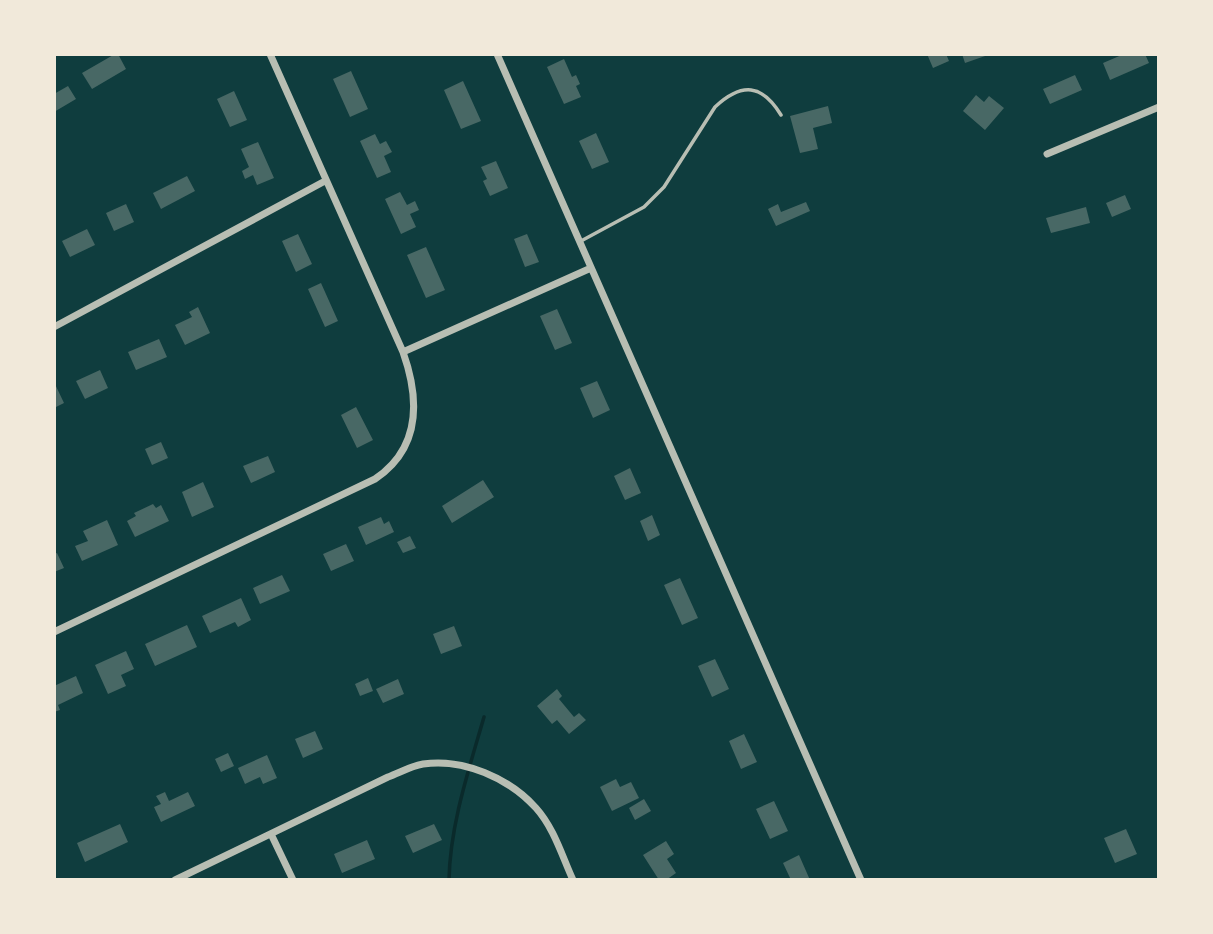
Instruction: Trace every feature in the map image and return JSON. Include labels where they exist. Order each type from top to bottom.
[{"type":"street","points":[[54,632],[385,472],[402,455],[412,430],[413,386],[403,352],[270,54]]},
{"type":"street","points":[[497,54],[861,880]]},
{"type":"street","points":[[1047,154],[1159,107]]},
{"type":"street","points":[[54,327],[325,181]]},
{"type":"street","points":[[403,352],[591,268]]},
{"type":"street","points":[[175,880],[422,764],[449,764],[480,770],[510,787],[536,808],[553,834],[573,880]]},
{"type":"street","points":[[271,834],[293,880]]},
{"type":"lane","points":[[579,242],[644,206],[654,197],[664,187],[715,107],[726,97],[752,89],[772,100],[781,115]]},
{"type":"building","points":[[118,54],[126,69],[92,89],[82,73]]},
{"type":"building","points":[[927,54],[946,54],[949,61],[933,68]]},
{"type":"building","points":[[962,54],[988,54],[988,55],[965,63]]},
{"type":"building","points":[[1124,54],[1145,54],[1149,63],[1110,80],[1103,63]]},
{"type":"building","points":[[564,59],[572,77],[576,75],[580,84],[576,86],[581,97],[564,104],[547,67]]},
{"type":"building","points":[[351,71],[368,109],[350,117],[333,79]]},
{"type":"building","points":[[1075,75],[1082,90],[1050,104],[1043,89]]},
{"type":"building","points":[[463,81],[481,121],[461,129],[444,90]]},
{"type":"building","points":[[68,86],[76,99],[54,112],[54,94]]},
{"type":"building","points":[[234,91],[247,120],[230,127],[217,99]]},
{"type":"building","points":[[976,95],[984,102],[989,96],[1004,108],[985,130],[963,111]]},
{"type":"building","points":[[828,106],[832,123],[813,128],[818,149],[800,153],[790,116]]},
{"type":"building","points":[[596,133],[609,162],[592,169],[579,141]]},
{"type":"building","points":[[375,134],[380,144],[386,141],[392,152],[384,156],[391,172],[377,178],[360,141]]},
{"type":"building","points":[[258,142],[274,178],[257,185],[253,175],[245,179],[242,171],[249,167],[241,149]]},
{"type":"building","points":[[496,161],[508,188],[490,196],[483,181],[487,179],[481,167]]},
{"type":"building","points":[[187,176],[195,191],[161,209],[153,193]]},
{"type":"building","points":[[400,192],[407,205],[415,201],[419,210],[410,214],[416,227],[401,234],[385,199]]},
{"type":"building","points":[[1125,195],[1131,209],[1112,217],[1106,203]]},
{"type":"building","points":[[806,202],[810,211],[776,226],[768,209],[778,204],[781,212]]},
{"type":"building","points":[[126,204],[134,222],[114,231],[106,213]]},
{"type":"building","points":[[1086,207],[1090,223],[1051,233],[1046,218]]},
{"type":"building","points":[[87,229],[95,245],[70,257],[62,241]]},
{"type":"building","points":[[298,234],[312,264],[296,272],[282,241]]},
{"type":"building","points":[[527,234],[539,262],[525,267],[514,239]]},
{"type":"building","points":[[426,247],[445,290],[426,298],[407,255]]},
{"type":"building","points":[[321,283],[338,321],[325,327],[308,289]]},
{"type":"building","points":[[198,307],[210,333],[185,345],[175,325],[192,317],[189,312]]},
{"type":"building","points":[[557,309],[572,343],[555,350],[540,316]]},
{"type":"building","points":[[159,339],[167,357],[136,370],[128,352]]},
{"type":"building","points":[[100,370],[108,388],[85,399],[76,381]]},
{"type":"building","points":[[597,381],[610,410],[593,418],[580,388]]},
{"type":"building","points":[[54,382],[64,403],[54,408]]},
{"type":"building","points":[[356,407],[373,440],[357,448],[341,415]]},
{"type":"building","points":[[161,442],[168,458],[152,465],[145,449]]},
{"type":"building","points":[[268,456],[275,472],[251,483],[243,466]]},
{"type":"building","points":[[630,468],[641,493],[625,500],[614,476]]},
{"type":"building","points":[[483,480],[494,497],[452,523],[442,506]]},
{"type":"building","points":[[203,482],[214,507],[192,517],[182,492]]},
{"type":"building","points":[[153,504],[156,508],[161,505],[169,521],[135,537],[127,521],[136,516],[134,513]]},
{"type":"building","points":[[652,515],[660,535],[648,541],[640,521]]},
{"type":"building","points":[[381,517],[384,524],[389,521],[394,532],[366,545],[358,527]]},
{"type":"building","points":[[107,520],[118,545],[82,561],[75,546],[88,541],[83,531]]},
{"type":"building","points":[[410,536],[416,548],[403,553],[397,542]]},
{"type":"building","points":[[346,544],[354,561],[331,571],[323,554]]},
{"type":"building","points":[[57,553],[64,568],[54,572],[54,554]]},
{"type":"building","points":[[282,575],[290,591],[260,604],[253,588]]},
{"type":"building","points":[[680,578],[698,618],[682,625],[664,585]]},
{"type":"building","points":[[241,598],[251,620],[238,627],[235,622],[210,633],[202,616]]},
{"type":"building","points":[[187,625],[197,647],[155,666],[145,644]]},
{"type":"building","points":[[454,626],[462,646],[441,654],[433,634]]},
{"type":"building","points":[[126,651],[134,669],[121,675],[126,686],[108,694],[95,665]]},
{"type":"building","points":[[715,659],[729,689],[712,697],[698,666]]},
{"type":"building","points":[[76,676],[83,693],[58,705],[60,710],[54,712],[54,686]]},
{"type":"building","points":[[368,678],[373,691],[360,696],[355,684]]},
{"type":"building","points":[[398,679],[404,694],[383,703],[376,689]]},
{"type":"building","points":[[557,689],[562,696],[559,699],[574,717],[579,713],[586,720],[569,734],[557,720],[552,724],[537,706]]},
{"type":"building","points":[[315,731],[323,749],[303,758],[295,739]]},
{"type":"building","points":[[744,734],[757,762],[741,769],[729,741]]},
{"type":"building","points":[[228,753],[234,766],[221,772],[215,759]]},
{"type":"building","points":[[267,755],[277,778],[263,784],[260,777],[245,784],[238,768]]},
{"type":"building","points":[[616,779],[620,787],[631,782],[639,798],[612,811],[600,787]]},
{"type":"building","points":[[165,792],[169,801],[188,792],[195,806],[161,822],[154,807],[161,804],[156,796]]},
{"type":"building","points":[[644,799],[651,811],[635,820],[629,808]]},
{"type":"building","points":[[774,801],[788,831],[770,839],[756,809]]},
{"type":"building","points":[[120,824],[128,842],[85,862],[77,843]]},
{"type":"building","points":[[434,824],[442,840],[413,853],[405,836]]},
{"type":"building","points":[[1126,829],[1137,854],[1115,863],[1104,838]]},
{"type":"building","points":[[367,840],[375,859],[342,873],[334,854]]},
{"type":"building","points":[[666,841],[674,854],[667,859],[676,873],[666,880],[659,880],[643,855]]},
{"type":"building","points":[[799,855],[810,880],[791,880],[783,863]]},
{"type":"waterway","points":[[449,880],[457,818],[484,717]]}]
